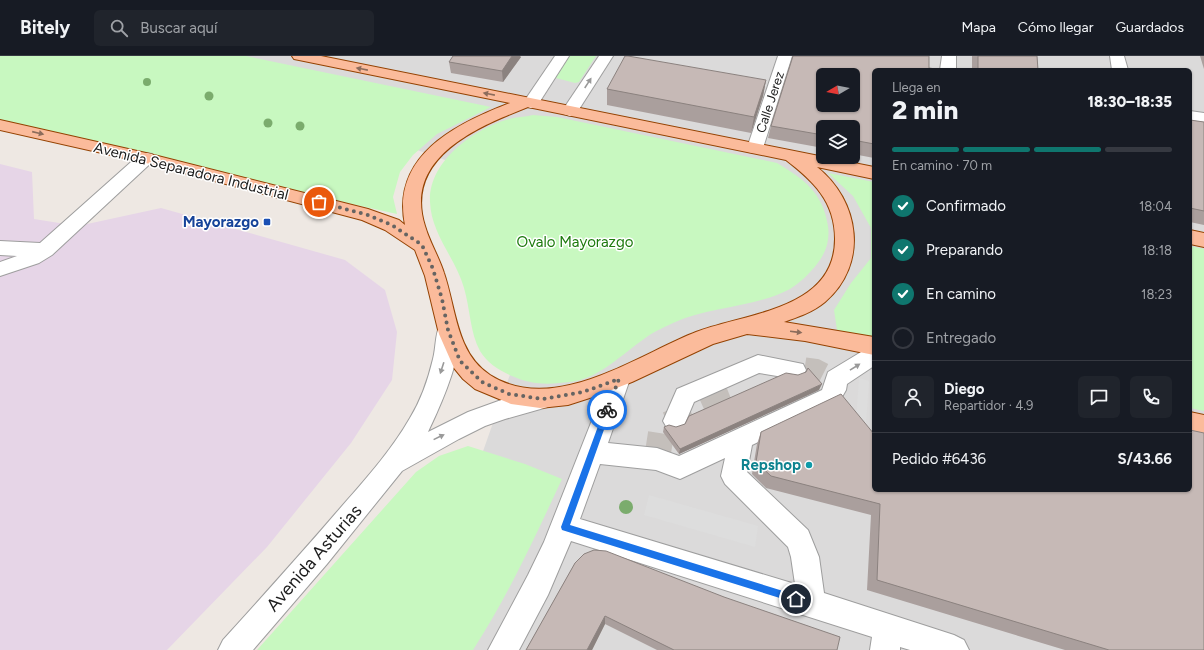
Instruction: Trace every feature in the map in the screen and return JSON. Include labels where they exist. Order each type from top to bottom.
[{"type":"main road","points":[[299,56],[872,173]]},
{"type":"main road","points":[[529,102],[464,128],[440,146],[424,165],[413,186],[411,215],[433,269],[442,299],[448,330],[460,361],[482,382],[509,394],[543,399],[583,392],[619,379],[672,351],[706,338],[783,314],[815,298],[835,276],[845,253],[846,228],[836,202],[818,177],[791,156]]},
{"type":"main road","name":"Avenida Separadora Industrial","points":[[0,125],[146,158],[368,215],[392,225],[422,245]]},
{"type":"main road","points":[[1192,237],[1204,240]]},
{"type":"main road","points":[[743,326],[806,333],[872,346]]},
{"type":"main road","points":[[1192,422],[1204,425]]},
{"type":"street","points":[[529,102],[562,56]]},
{"type":"street","points":[[570,111],[606,56]]},
{"type":"street","name":"Calle Jerez","points":[[755,148],[785,56]]},
{"type":"street","points":[[948,68],[949,56]]},
{"type":"street","points":[[1117,56],[1120,68]]},
{"type":"street","points":[[1192,116],[1204,118]]},
{"type":"street","points":[[0,269],[32,258],[45,250],[146,158]]},
{"type":"street","points":[[0,248],[45,250]]},
{"type":"street","name":"Avenida Asturias","points":[[233,650],[322,550],[394,464],[417,428],[434,394],[444,361],[448,330]]},
{"type":"street","points":[[592,452],[657,459],[680,468],[830,397],[835,390],[836,379],[872,356]]},
{"type":"street","points":[[675,421],[685,396],[758,364],[795,370]]},
{"type":"street","points":[[503,650],[517,628],[565,527],[619,379]]},
{"type":"street","name":"Avenida Asturias","points":[[394,464],[430,442],[467,423],[505,409],[543,399]]},
{"type":"street","points":[[741,439],[734,476],[799,539],[805,557],[811,603]]},
{"type":"street","points":[[565,527],[811,603],[886,639],[954,650]]},
{"type":"shaded area","points":[[54,56],[1204,56],[1204,650],[333,650],[468,494],[533,309],[498,179],[392,141]]},
{"type":"shaded area","points":[[0,164],[32,172],[34,219],[78,226],[161,208],[345,260],[385,290],[397,332],[392,380],[351,443],[267,547],[167,650],[0,650]]},
{"type":"shaded area","points":[[859,378],[869,381],[866,424],[856,421]]},
{"type":"shaded area","points":[[649,495],[758,526],[755,547],[644,515]]},
{"type":"green space","points":[[0,56],[246,56],[491,107],[437,134],[413,155],[400,172],[393,197],[397,214],[0,125]]},
{"type":"green space","points":[[569,56],[596,56],[579,82],[575,83],[556,78],[555,76]]},
{"type":"green space","name":"Ovalo Mayorazgo","points":[[533,115],[557,117],[777,163],[804,181],[822,204],[828,226],[828,241],[825,251],[811,271],[790,289],[762,300],[702,313],[673,323],[651,334],[607,367],[589,377],[575,381],[547,384],[529,382],[507,374],[486,359],[477,344],[472,328],[464,288],[439,236],[431,214],[431,187],[436,174],[445,161],[455,149],[468,139],[495,124],[512,118]]},
{"type":"green space","points":[[828,173],[872,182],[872,338],[837,330],[834,310],[851,283],[871,258],[871,228],[853,196]]},
{"type":"green space","points":[[1192,246],[1204,249],[1204,411],[1192,408]]},
{"type":"green space","points":[[468,446],[525,464],[562,479],[498,609],[473,650],[257,650],[416,472],[439,456]]},
{"type":"building","points":[[453,56],[512,56],[502,71],[449,62]]},
{"type":"building","points":[[625,56],[766,80],[754,117],[607,89]]},
{"type":"building","points":[[793,56],[929,56],[929,68],[872,68],[872,144],[860,141],[860,120],[816,120],[816,134],[771,126]]},
{"type":"building","points":[[978,56],[1037,56],[1038,68],[978,68]]},
{"type":"building","points":[[1192,120],[1204,122],[1204,211],[1192,208]]},
{"type":"building","points":[[808,368],[822,384],[680,449],[664,427],[669,425],[676,427],[685,424],[689,416],[786,373],[798,375],[806,372]]},
{"type":"building","points":[[841,394],[872,432],[872,492],[1192,492],[1192,430],[1204,433],[1204,650],[1109,650],[877,580],[880,504],[771,476],[756,462],[761,432]]},
{"type":"building","points":[[594,550],[606,551],[724,597],[840,637],[837,650],[674,650],[605,616],[587,650],[526,650],[575,563],[584,554]]},
{"type":"tunnel","points":[[777,378],[803,367],[816,369],[836,379]]},
{"type":"tunnel","points":[[712,405],[732,397]]},
{"type":"tunnel","points":[[657,459],[662,427],[715,404]]},
{"type":"way so far","points":[[319,202],[368,215],[392,225],[422,245],[433,269],[442,299],[448,330],[460,361],[482,382],[509,394],[543,399],[583,392],[619,379],[607,410]]},
{"type":"place","name":"Mayorazgo","points":[[267,222]]},
{"type":"place","name":"Repshop","points":[[809,465]]},
{"type":"route","points":[[607,410],[565,527],[796,599]]}]
